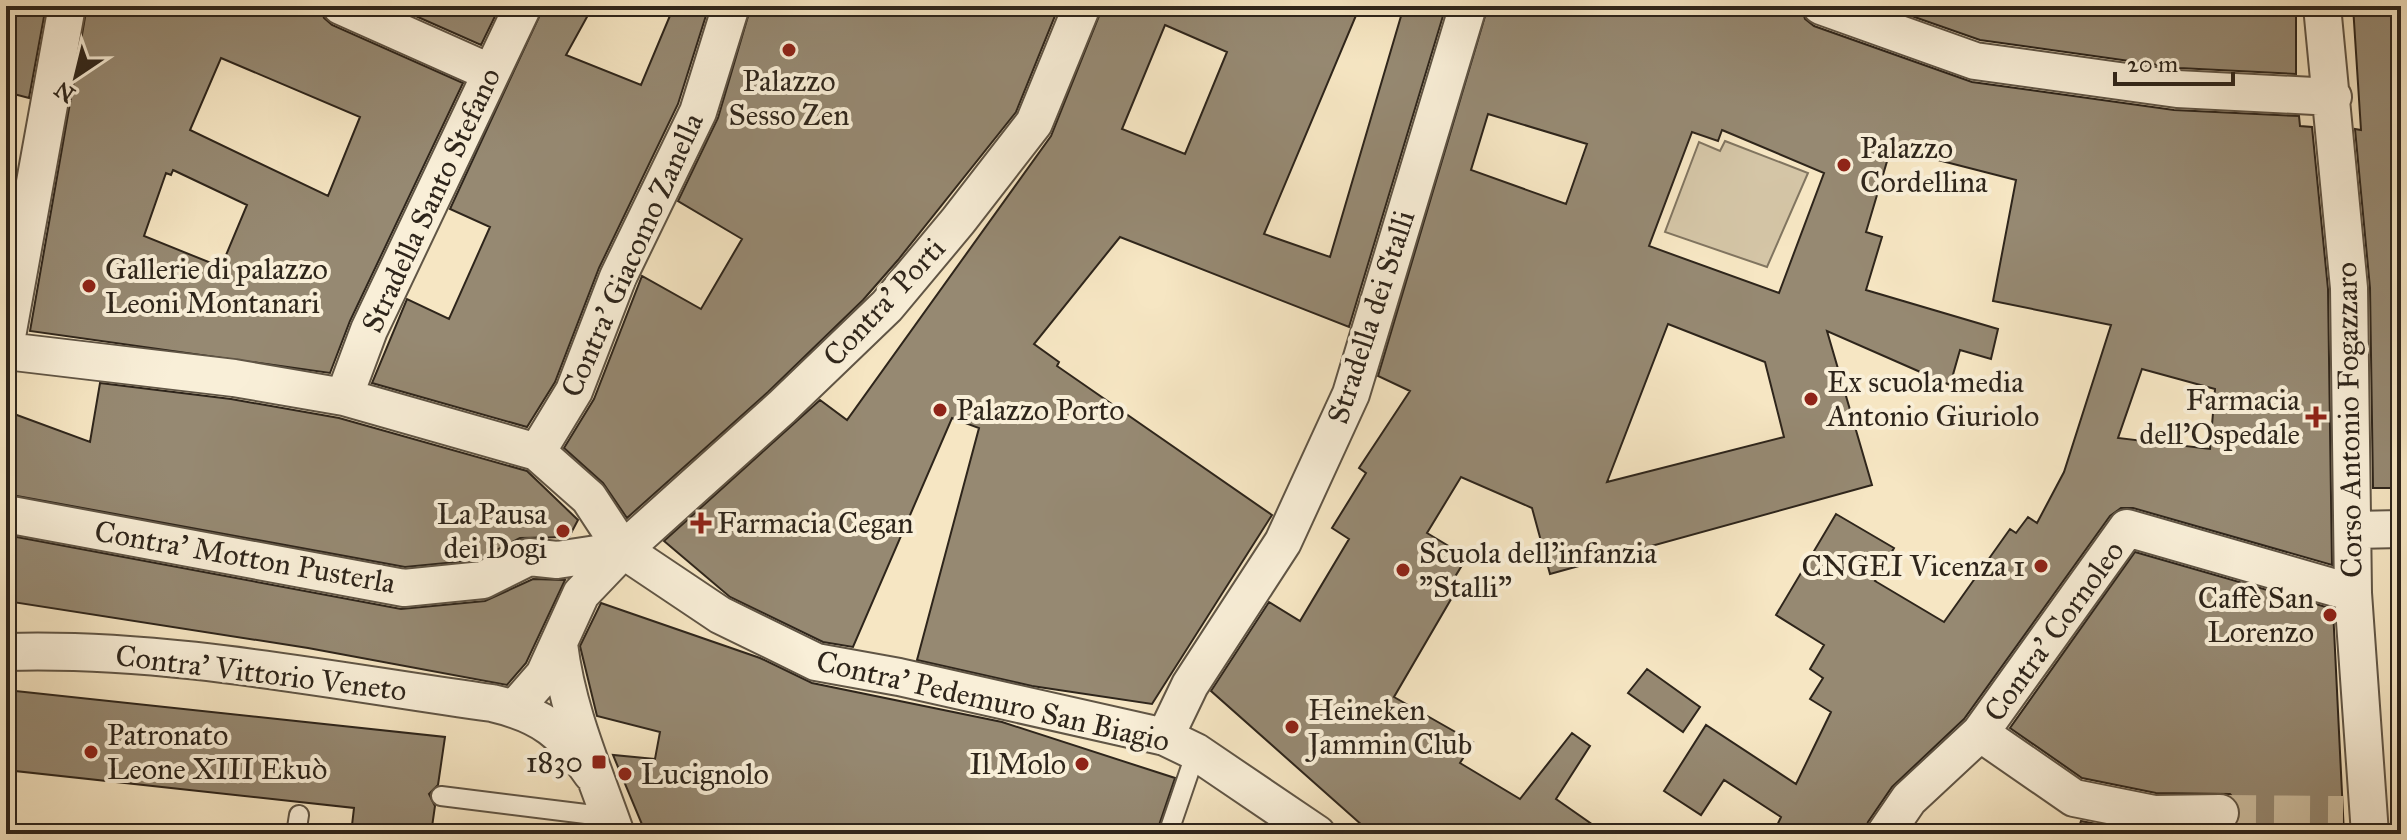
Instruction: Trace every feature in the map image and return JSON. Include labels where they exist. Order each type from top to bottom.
[{"type":"street","points":[[6,342],[67,6]]},
{"type":"street","points":[[341,6],[489,72]]},
{"type":"street","name":"Stradella Santo Stefano","points":[[344,397],[369,330],[523,6]]},
{"type":"street","name":"Contra' Giacomo Zanella","points":[[537,452],[574,391],[618,277],[698,112],[731,6]]},
{"type":"street","name":"Contra' Porti","points":[[559,644],[581,594],[623,550],[887,306],[1034,123],[1082,6]]},
{"type":"street","name":"Stradella dei Stalli","points":[[1181,745],[1190,685],[1283,542],[1351,394],[1468,6]]},
{"type":"street","points":[[1821,6],[1975,61],[2177,89],[2333,97]]},
{"type":"street","name":"Corso Antonio Fogazzaro","points":[[2322,6],[2349,288],[2360,820]]},
{"type":"street","points":[[6,351],[234,378],[344,397],[537,452],[589,498],[623,550]]},
{"type":"street","name":"Contra' Motton Pusterla","points":[[6,514],[404,588],[483,580],[529,557],[557,560],[623,550]]},
{"type":"street","name":"Contra' Cornoleo","points":[[1885,834],[1909,799],[1980,733],[2127,528],[2353,593]]},
{"type":"street","points":[[2354,530],[2401,529]]},
{"type":"street","name":"Contra' Pedemuro San Biagio","points":[[623,550],[720,615],[816,662],[899,677],[1181,745],[1317,834]]},
{"type":"street","points":[[515,708],[544,675],[559,644]]},
{"type":"street","points":[[559,644],[563,673],[592,774],[613,825]]},
{"type":"street","name":"Contra' Vittorio Veneto","points":[[6,652],[68,650],[192,662],[515,708],[554,728],[570,742],[592,774]]},
{"type":"street","points":[[1980,733],[2074,798],[2154,814],[2220,813]]},
{"type":"lane","points":[[1168,834],[1181,745]]},
{"type":"lane","points":[[441,796],[613,825]]},
{"type":"lane","points":[[296,834],[299,815]]},
{"type":"shaded area","points":[[1725,141],[1808,173],[1767,267],[1665,232],[1699,142],[1720,151]]},
{"type":"building","points":[[6,6],[46,6],[29,98],[6,92]]},
{"type":"building","points":[[87,6],[320,6],[324,18],[332,25],[463,83],[350,321],[330,373],[30,331]],"holes":[[[221,58],[360,117],[328,196],[190,130]],[[173,170],[247,205],[221,267],[144,236],[166,173],[171,175]]]},
{"type":"building","points":[[393,6],[500,6],[481,45]]},
{"type":"building","points":[[544,6],[593,6],[566,55],[641,85],[674,6],[709,6],[678,104],[599,268],[555,382],[527,427],[372,383],[407,299],[449,319],[490,227],[450,209]]},
{"type":"building","points":[[751,6],[1059,6],[1016,112],[898,260],[863,300],[768,392],[627,518],[603,483],[564,448],[594,399],[642,276],[701,309],[742,239],[678,201],[718,118]]},
{"type":"building","points":[[1103,6],[1360,6],[1264,234],[1330,257],[1404,6],[1446,6],[1349,327],[1120,237],[1034,344],[1059,362],[1057,366],[1272,515],[1152,704],[1032,686],[917,660],[979,428],[952,418],[853,647],[823,642],[730,597],[664,541],[820,400],[847,420],[1051,136]],"holes":[[[1165,25],[1227,52],[1185,154],[1122,129]]]},
{"type":"building","points":[[1488,6],[1801,6],[1805,19],[1814,26],[1972,82],[2174,110],[2299,116],[2300,126],[2312,127],[2328,289],[2332,565],[2133,508],[2121,508],[2110,516],[1964,719],[1892,787],[1868,822],[1864,834],[1773,834],[1781,817],[1724,780],[1701,815],[1664,791],[1706,725],[1796,784],[1831,712],[1810,699],[1823,678],[1810,669],[1824,645],[1776,615],[1836,514],[1894,548],[1875,581],[1944,622],[2010,529],[2016,533],[2028,517],[2037,523],[2064,472],[2111,325],[1993,301],[2016,180],[1891,148],[1866,232],[1882,237],[1866,290],[1998,329],[1991,359],[1960,350],[1950,385],[1827,331],[1872,485],[1550,574],[1532,508],[1461,477],[1427,533],[1467,557],[1447,590],[1454,594],[1394,697],[1473,742],[1460,763],[1520,799],[1572,733],[1590,746],[1556,799],[1606,834],[1372,834],[1211,691],[1269,602],[1300,621],[1349,539],[1332,528],[1366,473],[1359,468],[1410,391],[1378,376]],"holes":[[[1488,114],[1587,144],[1566,204],[1471,170]],[[1722,130],[1824,173],[1779,293],[1649,246],[1692,132],[1718,141]],[[1668,324],[1765,362],[1784,437],[1607,482]],[[2142,369],[2215,389],[2210,449],[2118,438]]]},
{"type":"building","points":[[1883,6],[2296,6],[2296,74],[2179,68],[1980,40]]},
{"type":"building","points":[[2353,6],[2401,6],[2401,488],[2373,488],[2370,288],[2355,129],[2361,130]]},
{"type":"building","points":[[100,383],[231,399],[339,418],[527,471],[578,520],[569,537],[520,538],[477,560],[405,567],[6,494],[6,411],[90,442]]},
{"type":"building","points":[[6,535],[401,609],[485,601],[533,579],[565,580],[526,663],[507,685],[308,648],[6,601]]},
{"type":"building","points":[[2135,552],[2333,609],[2344,834],[2220,834],[2231,831],[2241,813],[2238,803],[2230,794],[2156,793],[2082,778],[2010,728]]},
{"type":"building","points":[[601,603],[760,658],[812,683],[1002,722],[1175,778],[1156,834],[646,834],[613,755],[655,759],[660,732],[597,716],[580,646]]},
{"type":"building","points":[[1647,669],[1700,707],[1683,732],[1628,693]]},
{"type":"building","points":[[6,690],[445,737],[438,785],[429,794],[435,806],[431,834],[351,834],[354,808],[6,770]]},
{"type":"building","points":[[2081,821],[2147,834],[2077,834]]},
{"type":"tunnel","points":[[2220,813],[2343,814]]},
{"type":"place","name":"Palazzo Sesso Zen","points":[[789,50]]},
{"type":"place","name":"Palazzo Cordellina","points":[[1844,165]]},
{"type":"place","name":"Gallerie di palazzo Leoni Montanari","points":[[89,286]]},
{"type":"place","name":"Ex scuola media Antonio Giuriolo","points":[[1811,399]]},
{"type":"place","name":"Palazzo Porto","points":[[940,410]]},
{"type":"place","name":"Farmacia dell'Ospedale","points":[[2316,417]]},
{"type":"place","name":"Farmacia Cegan","points":[[701,523]]},
{"type":"place","name":"La Pausa dei Dogi","points":[[563,531]]},
{"type":"place","name":"CNGEI Vicenza 1","points":[[2041,566]]},
{"type":"place","name":"Scuola dell'infanzia \"Stalli\"","points":[[1403,570]]},
{"type":"place","name":"Caffè San Lorenzo","points":[[2330,615]]},
{"type":"place","name":"Heineken Jammin Club","points":[[1292,727]]},
{"type":"place","name":"Patronato Leone XIII Ekuò","points":[[91,752]]},
{"type":"place","name":"1830","points":[[599,762]]},
{"type":"place","name":"Il Molo","points":[[1082,764]]},
{"type":"place","name":"Lucignolo","points":[[625,774]]}]
